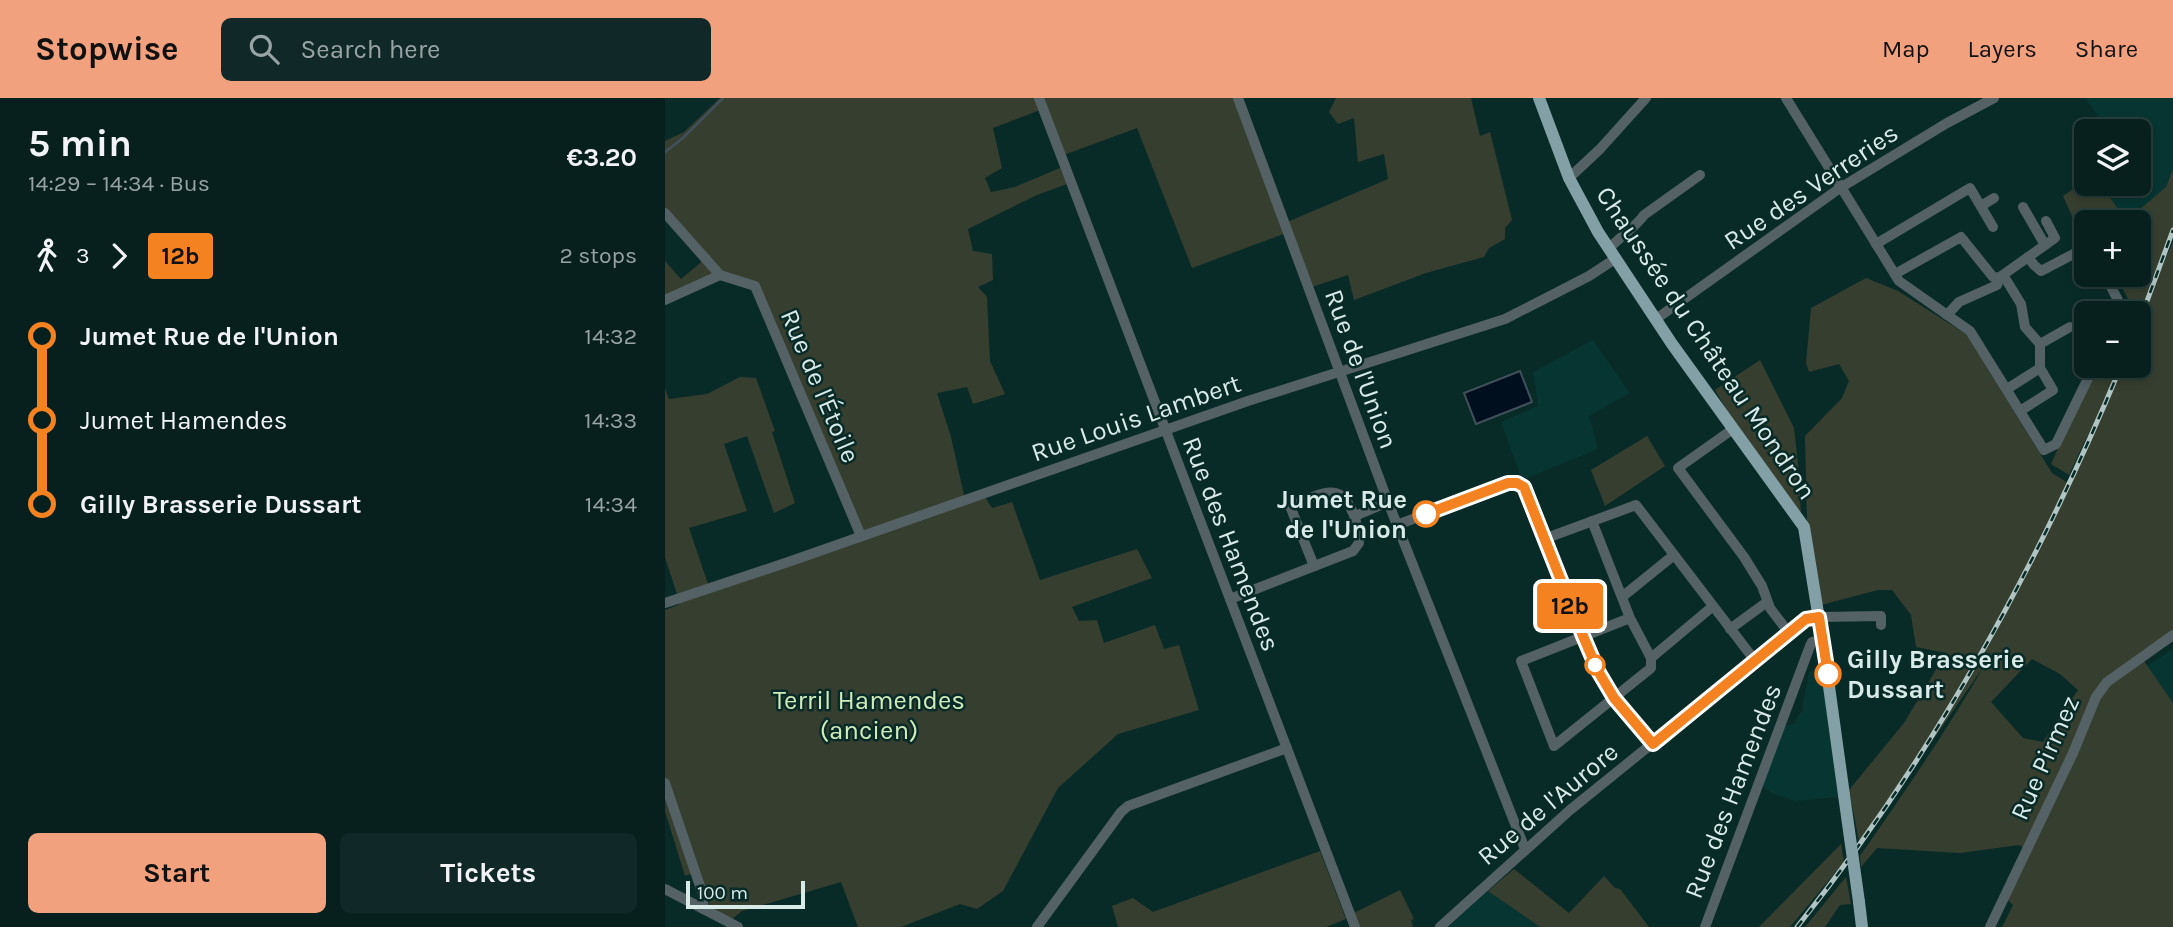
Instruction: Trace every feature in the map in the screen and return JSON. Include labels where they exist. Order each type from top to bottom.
[{"type":"main road","name":"Chaussée du Château Mondron","points":[[1539,98],[1569,178],[1586,212],[1656,319],[1804,527],[1823,639],[1862,927]]},
{"type":"street","name":"Rue des Hamendes","points":[[1039,98],[1355,927]]},
{"type":"street","name":"Rue de l'Union","points":[[1238,98],[1388,502],[1525,849]]},
{"type":"street","points":[[1569,178],[1646,98]]},
{"type":"street","points":[[1786,98],[1899,281],[1970,331],[2044,450],[2056,444],[2088,378]]},
{"type":"street","name":"Rue des Verreries","points":[[1656,319],[1840,188],[1947,123],[1994,98]]},
{"type":"street","name":"Rue Louis Lambert","points":[[665,603],[1339,371],[1505,318],[1589,276],[1612,254],[1644,215],[1700,175]]},
{"type":"street","points":[[1876,244],[1970,188],[1993,227]]},
{"type":"street","points":[[1981,206],[1994,198]]},
{"type":"street","points":[[2023,207],[2045,245]]},
{"type":"street","points":[[665,214],[720,275],[665,300]]},
{"type":"street","points":[[1947,315],[1959,302],[1997,285],[2000,277],[2056,239],[2046,221]]},
{"type":"street","points":[[1895,274],[1961,237],[1993,277],[2005,278],[2021,304],[2025,327],[2040,344],[2040,368],[2053,390],[2020,411]]},
{"type":"street","points":[[2028,257],[2041,271],[2074,253]]},
{"type":"street","name":"Rue de l'Étoile","points":[[720,275],[755,286],[861,536]]},
{"type":"street","points":[[2040,344],[2070,327]]},
{"type":"street","points":[[2007,389],[2040,368]]},
{"type":"street","points":[[1733,429],[1678,468],[1744,557],[1762,586],[1770,608],[1789,633]]},
{"type":"street","points":[[1397,525],[1508,483],[1517,483],[1524,487],[1598,671],[1614,698],[1653,744]]},
{"type":"street","points":[[1230,599],[1353,551],[1359,543],[1355,516],[1345,497],[1337,492],[1288,501],[1314,566]]},
{"type":"street","points":[[1355,516],[1388,502]]},
{"type":"street","points":[[1544,539],[1636,505],[1756,662]]},
{"type":"street","points":[[1593,521],[1630,618],[1651,657],[1651,668],[1555,746],[1521,661],[1630,618]]},
{"type":"street","points":[[1622,597],[1674,555]]},
{"type":"street","points":[[1730,629],[1767,601]]},
{"type":"street","points":[[1651,657],[1712,607]]},
{"type":"street","points":[[1819,617],[1881,616],[1881,625]]},
{"type":"street","name":"Rue de l'Aurore","points":[[1440,927],[1570,810],[1806,619],[1819,617]]},
{"type":"street","name":"Rue Pirmez","points":[[1990,927],[2073,753],[2096,696],[2107,682],[2173,635]]},
{"type":"street","name":"Rue des Hamendes","points":[[1705,927],[1810,646],[1812,642],[1823,639]]},
{"type":"street","points":[[1037,927],[1128,806],[1287,748]]},
{"type":"street","points":[[665,783],[703,895],[703,909]]},
{"type":"street","points":[[665,889],[738,927]]},
{"type":"shaded area","points":[[2085,98],[2173,98],[2173,169],[2166,187],[2139,210],[2119,210],[2109,196],[2151,196],[2151,119],[2100,119]]},
{"type":"shaded area","points":[[1593,340],[1630,393],[1589,416],[1598,449],[1522,480],[1501,422],[1538,406],[1533,372]]},
{"type":"shaded area","points":[[1520,371],[1532,402],[1476,424],[1464,393]]},
{"type":"shaded area","points":[[2173,649],[2173,703],[2147,666]]},
{"type":"shaded area","points":[[1821,670],[1838,797],[1795,801],[1761,786],[1786,725],[1794,724],[1799,713],[1803,712],[1809,671]]},
{"type":"shaded area","points":[[1488,891],[1540,927],[1448,927]]},
{"type":"green space","name":"Terril Hamendes (ancien)","points":[[720,98],[1038,98],[1040,110],[993,128],[1002,168],[985,178],[991,192],[1015,187],[1060,168],[1067,184],[1037,195],[968,229],[973,251],[992,254],[993,280],[978,287],[987,297],[990,361],[1005,394],[973,404],[967,387],[937,393],[951,437],[965,500],[985,497],[992,508],[1012,502],[1040,580],[1137,549],[1152,578],[1072,607],[1079,621],[1097,620],[1104,643],[1155,625],[1164,649],[1179,645],[1199,710],[1118,734],[1058,788],[1003,891],[977,909],[960,904],[901,927],[858,927],[841,882],[742,911],[731,920],[706,908],[709,902],[696,865],[691,867],[691,874],[685,876],[665,811],[665,610],[681,601],[870,536],[860,528],[754,292],[733,277],[720,275],[665,300],[665,261],[681,279],[705,259],[665,214],[665,141],[684,132]]},
{"type":"green space","points":[[1039,98],[1238,98],[1286,233],[1192,268],[1137,128],[1061,156]]},
{"type":"green space","points":[[1336,98],[1471,98],[1480,136],[1490,132],[1512,220],[1505,228],[1505,239],[1489,248],[1484,257],[1426,273],[1354,300],[1348,275],[1309,288],[1285,223],[1388,179],[1384,154],[1358,162],[1354,118],[1338,124],[1329,112]]},
{"type":"green space","points":[[2173,169],[2173,230],[2150,292],[2173,242],[2173,632],[2142,658],[2173,703],[2173,927],[2002,927],[2013,905],[2007,899],[2028,850],[2019,845],[1960,853],[1877,848],[1861,867],[1860,856],[1939,739],[1984,666],[1866,837],[1859,841],[1849,790],[1904,723],[1946,653],[1916,647],[1911,615],[1892,590],[1878,590],[1821,605],[1807,521],[1805,436],[1842,398],[1849,381],[1839,364],[1809,372],[1806,363],[1811,308],[1866,278],[1898,291],[1966,334],[2052,473],[2068,483],[2091,428],[2069,475],[2051,464],[2090,378],[2151,378],[2151,301],[2129,301],[2122,287],[2151,287],[2151,210],[2139,210],[2166,187]],"holes":[[[2032,659],[2060,674],[2078,690],[2043,742],[2023,738],[1991,702]]]},
{"type":"green space","points":[[2074,189],[2074,196],[2109,196],[2119,210],[2074,210],[2074,220],[2063,196]]},
{"type":"green space","points":[[1760,360],[1794,428],[1801,516],[1736,426],[1715,390]]},
{"type":"green space","points":[[740,377],[756,378],[775,431],[772,432],[795,503],[774,513],[747,436],[724,444],[747,511],[689,528],[708,584],[677,594],[665,557],[665,388],[669,399],[707,394]]},
{"type":"green space","points":[[1647,436],[1665,466],[1605,506],[1591,470]]},
{"type":"green space","points":[[1841,844],[1844,862],[1790,927],[1759,927]]},
{"type":"green space","points":[[1320,851],[1346,919],[1326,927],[1118,927],[1112,906],[1133,898],[1153,912]]},
{"type":"green space","points":[[1514,869],[1569,913],[1604,876],[1615,888],[1620,889],[1649,927],[1540,927],[1488,891]]},
{"type":"green space","points":[[1846,877],[1851,904],[1840,905],[1825,927],[1805,927]]},
{"type":"green space","points":[[1400,890],[1414,919],[1411,920],[1413,927],[1359,927],[1354,913]]},
{"type":"waterway","points":[[665,152],[723,98]]},
{"type":"railway","points":[[2147,301],[2173,230]]},
{"type":"railway","points":[[1797,927],[1893,796],[1979,658],[2054,514],[2116,378]]},
{"type":"bus line","name":"12b","points":[[1426,514],[1508,483],[1517,483],[1524,487],[1598,671],[1614,698],[1653,744],[1806,619],[1819,617],[1828,674]]},
{"type":"place","name":"Jumet Rue de l'Union","points":[[1426,514]]},
{"type":"place","name":"Gilly Brasserie Dussart","points":[[1828,674]]}]
